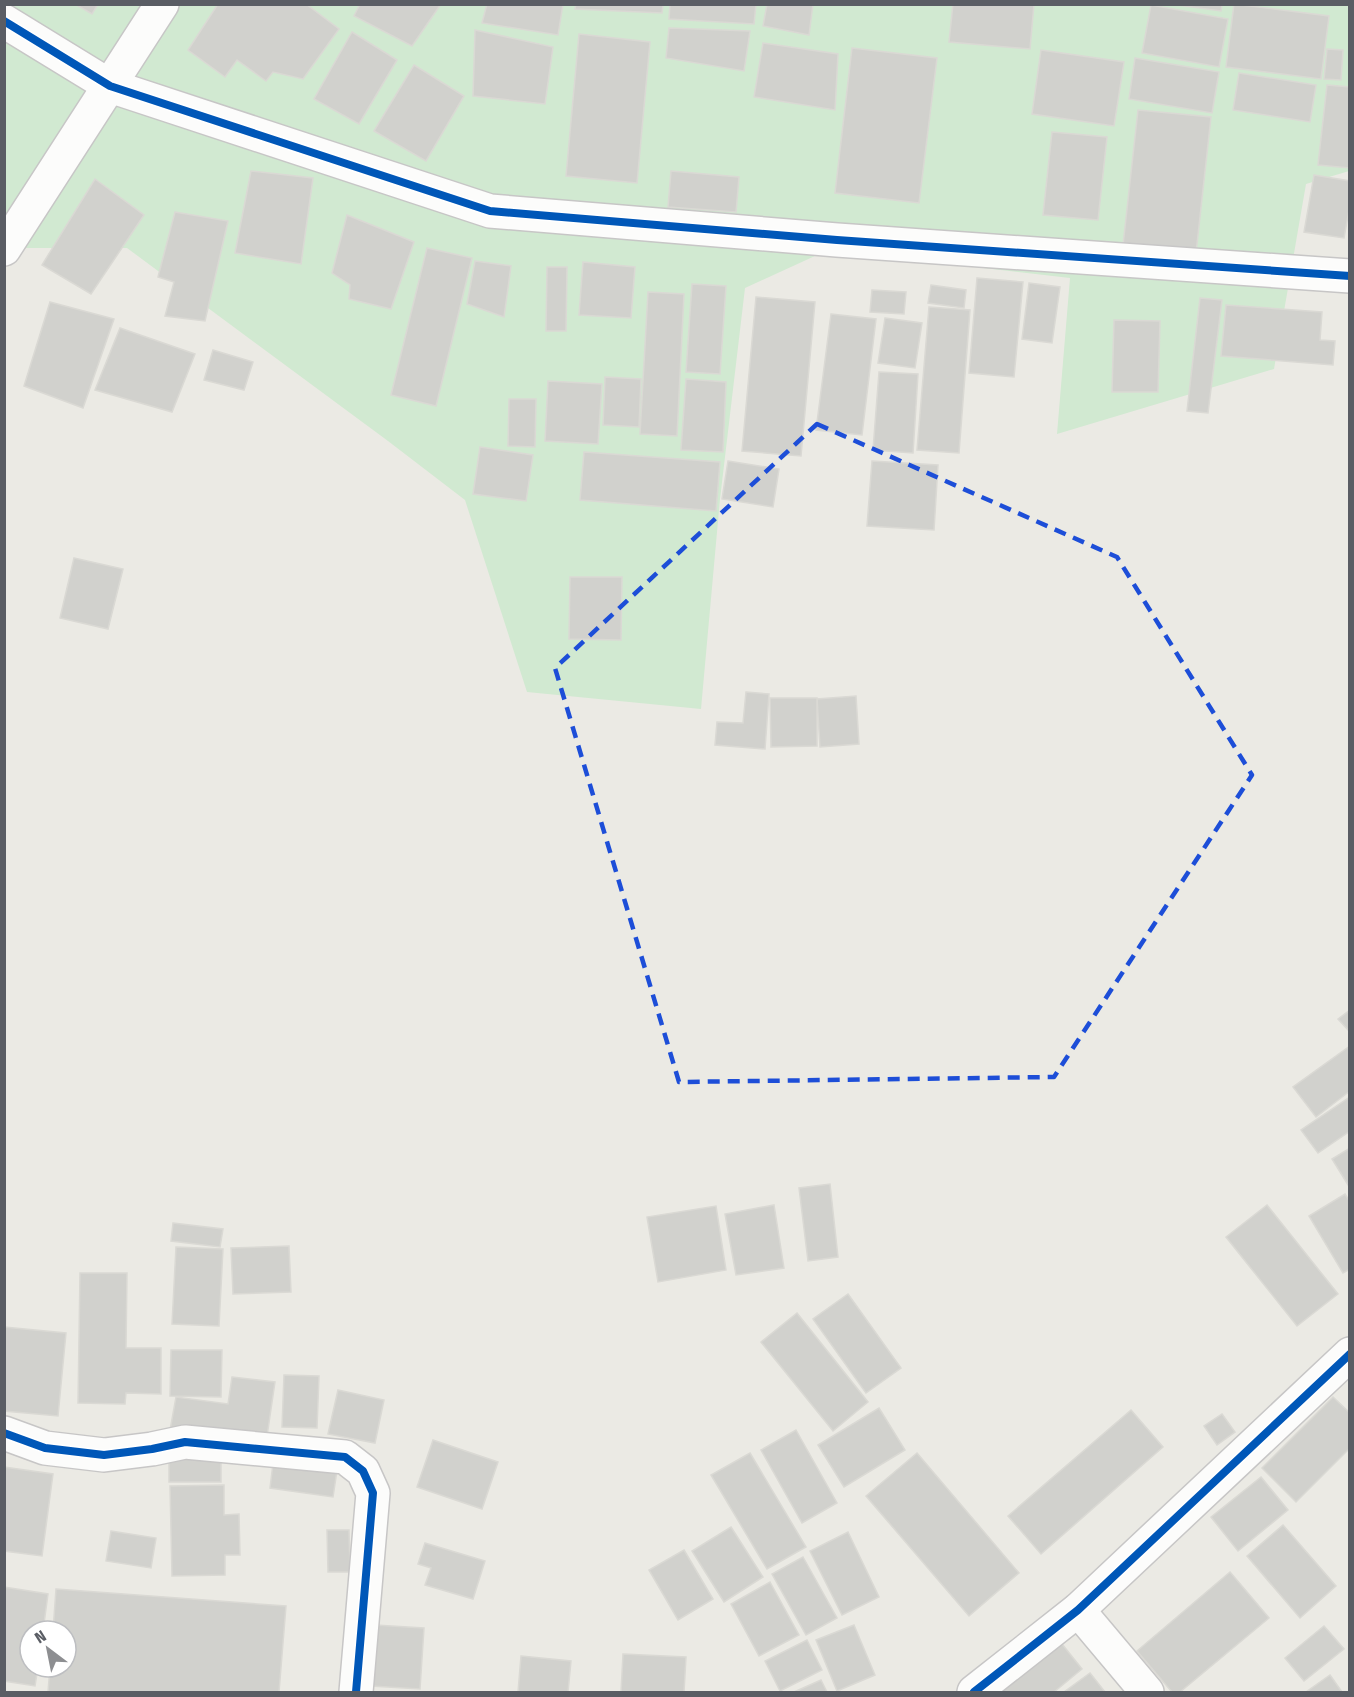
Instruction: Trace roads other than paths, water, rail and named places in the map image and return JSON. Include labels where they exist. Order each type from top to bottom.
[{"type":"street","points":[[4,249],[162,4]]},
{"type":"street","points":[[4,21],[110,86],[490,212],[1350,276]]},
{"type":"street","points":[[974,1692],[1078,1610],[1350,1354]]},
{"type":"street","points":[[4,1433],[45,1448],[104,1455],[185,1442],[345,1457],[363,1471],[373,1493],[357,1692]]},
{"type":"street","points":[[1078,1610],[1147,1692]]}]
